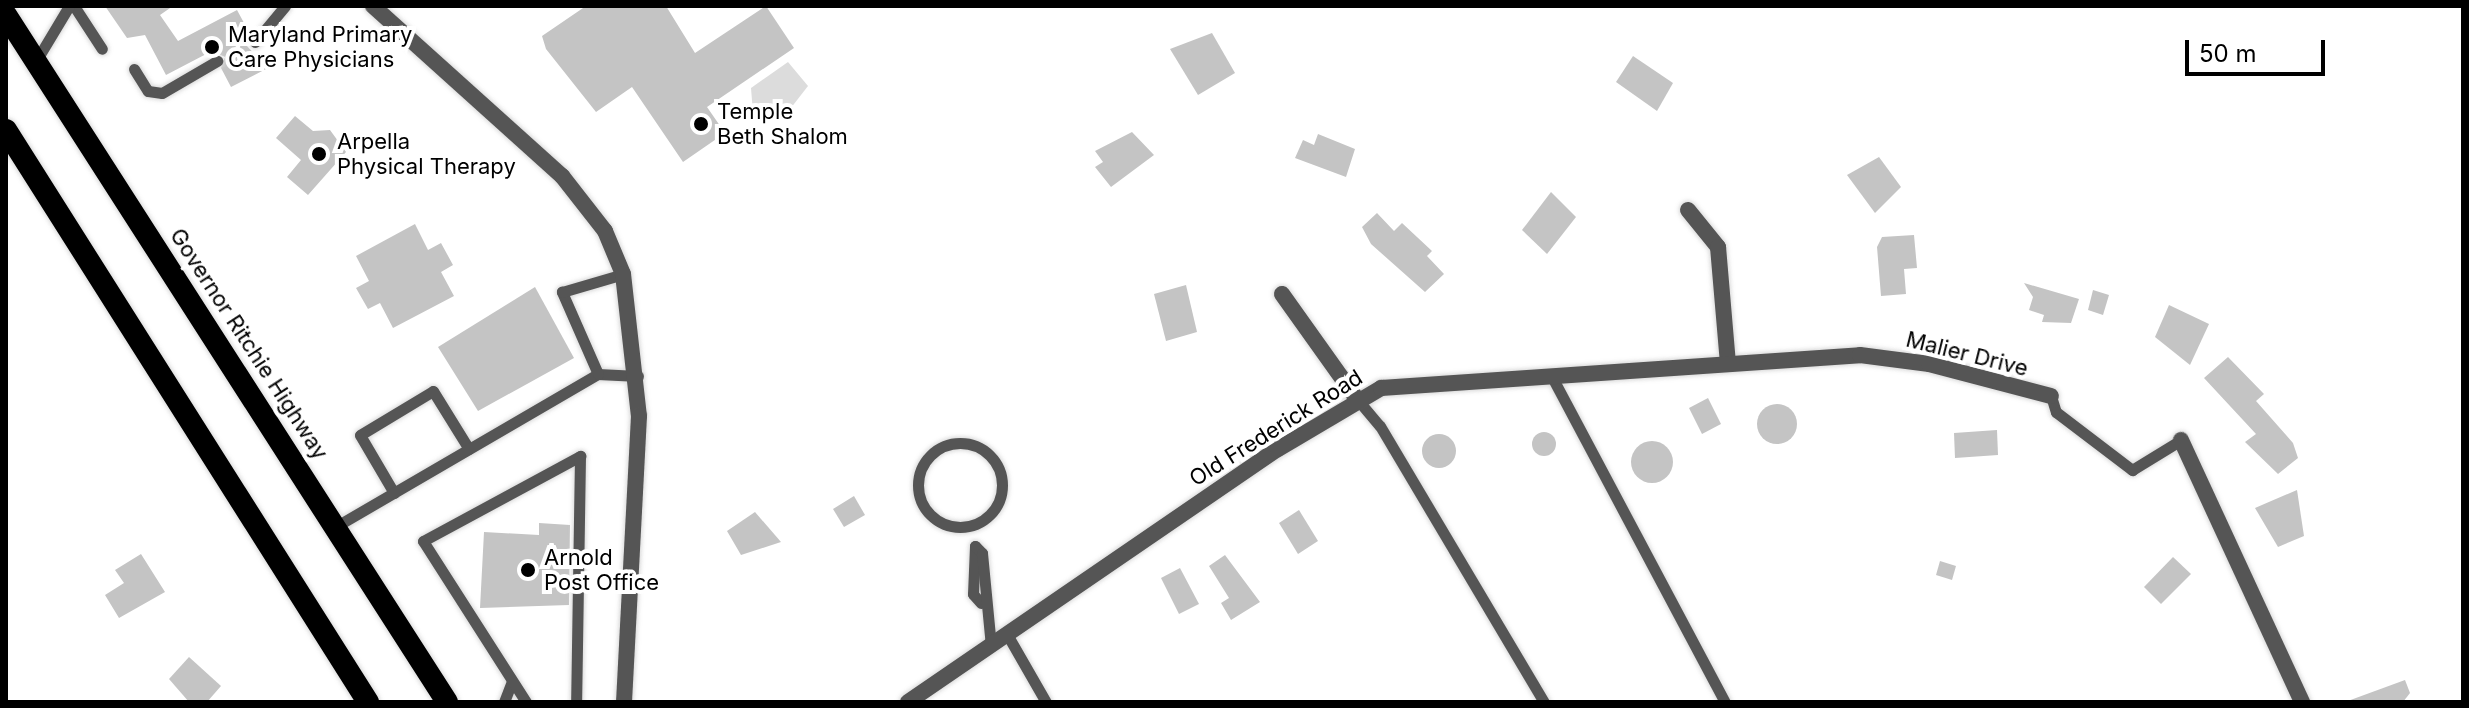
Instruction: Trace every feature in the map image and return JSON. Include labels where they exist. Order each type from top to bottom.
[{"type":"highway","name":"Governor Ritchie Highway","points":[[6,15],[447,702]]},
{"type":"highway","points":[[6,130],[368,702]]},
{"type":"street","points":[[373,6],[562,176],[605,231],[623,274],[638,376],[624,702]]},
{"type":"street","points":[[1688,210],[1718,247],[1728,364]]},
{"type":"street","points":[[1282,294],[1357,399]]},
{"type":"street","name":"Malier Drive","points":[[1728,364],[1897,358],[2051,396]]},
{"type":"street","name":"Old Frederick Road","points":[[908,702],[1357,399],[1406,384],[1728,364]]},
{"type":"street","points":[[2181,440],[2302,702]]},
{"type":"lane","points":[[36,61],[72,6],[102,49]]},
{"type":"lane","points":[[255,42],[285,6]]},
{"type":"lane","points":[[134,69],[148,91],[162,93],[217,61]]},
{"type":"lane","points":[[598,374],[562,292],[623,274]]},
{"type":"lane","points":[[335,527],[598,374],[638,376]]},
{"type":"lane","points":[[1552,377],[1725,702]]},
{"type":"lane","points":[[394,493],[360,435],[433,391],[469,449]]},
{"type":"lane","points":[[2051,396],[2056,412],[2132,470],[2181,440]]},
{"type":"lane","points":[[1357,399],[1380,426],[1544,702]]},
{"type":"lane","points":[[972,444],[1000,471],[1000,498],[972,525],[943,523],[918,492],[923,464],[944,446],[972,444]]},
{"type":"lane","points":[[526,702],[423,541],[580,456],[576,702]]},
{"type":"lane","points":[[972,525],[975,546],[982,553],[981,603],[991,647]]},
{"type":"lane","points":[[1008,636],[1046,702]]},
{"type":"lane","points":[[504,702],[512,681]]},
{"type":"shaded area","points":[[788,62],[808,86],[787,113],[753,113],[751,88]]},
{"type":"building","name":"Maryland Primary Care Physicians","points":[[105,6],[173,6],[160,15],[178,41],[237,10],[250,34],[247,46],[268,68],[231,87],[221,68],[225,57],[212,51],[166,75],[145,35],[127,38]]},
{"type":"building","name":"Temple Beth Shalom","points":[[586,6],[666,6],[695,53],[766,6],[794,48],[707,107],[725,133],[683,162],[632,87],[596,112],[546,49],[542,36]]},
{"type":"building","points":[[1212,33],[1235,73],[1198,95],[1170,49]]},
{"type":"building","points":[[1633,56],[1673,83],[1657,111],[1616,82]]},
{"type":"building","name":"Arpella Physical Therapy","points":[[295,116],[313,131],[330,130],[346,152],[308,195],[287,177],[301,160],[276,138]]},
{"type":"building","points":[[1132,132],[1154,155],[1111,187],[1095,167],[1103,162],[1095,151]]},
{"type":"building","points":[[1318,134],[1355,149],[1346,177],[1295,158],[1303,140],[1314,145]]},
{"type":"building","points":[[1879,157],[1901,187],[1875,213],[1847,175]]},
{"type":"building","points":[[1551,192],[1576,217],[1547,254],[1522,230]]},
{"type":"building","points":[[1377,213],[1394,231],[1402,223],[1432,251],[1427,256],[1444,274],[1425,292],[1371,244],[1362,227]]},
{"type":"building","points":[[415,224],[428,250],[441,243],[453,265],[441,272],[454,296],[393,328],[380,303],[368,309],[356,288],[369,281],[356,256]]},
{"type":"building","points":[[1914,235],[1917,268],[1904,269],[1906,294],[1881,296],[1877,247],[1882,237]]},
{"type":"building","points":[[2024,283],[2079,299],[2071,323],[2042,322],[2044,315],[2029,310],[2033,297]]},
{"type":"building","points":[[1186,285],[1197,332],[1166,341],[1154,294]]},
{"type":"building","points":[[535,287],[574,358],[478,411],[438,347]]},
{"type":"building","points":[[2093,290],[2109,295],[2103,315],[2088,310]]},
{"type":"building","points":[[2169,305],[2209,324],[2190,365],[2155,337]]},
{"type":"building","points":[[2228,357],[2264,394],[2256,401],[2293,443],[2298,458],[2278,474],[2245,442],[2256,434],[2204,378]]},
{"type":"building","points":[[1708,398],[1721,424],[1702,434],[1689,408]]},
{"type":"building","points":[[1777,404],[1791,410],[1797,424],[1791,438],[1777,444],[1763,438],[1757,424],[1763,410]]},
{"type":"building","points":[[1997,430],[1998,455],[1955,458],[1954,433]]},
{"type":"building","points":[[1544,432],[1553,435],[1556,444],[1553,453],[1544,456],[1535,453],[1532,444],[1535,435]]},
{"type":"building","points":[[1439,434],[1451,439],[1456,451],[1451,463],[1439,468],[1427,463],[1422,451],[1427,439]]},
{"type":"building","points":[[1652,441],[1667,447],[1673,462],[1667,477],[1652,483],[1637,477],[1631,462],[1637,447]]},
{"type":"building","points":[[2297,490],[2304,536],[2278,547],[2255,508]]},
{"type":"building","points":[[854,496],[865,515],[844,527],[833,509]]},
{"type":"building","points":[[1299,510],[1318,541],[1298,554],[1279,523]]},
{"type":"building","points":[[755,512],[781,542],[741,555],[727,531]]},
{"type":"building","name":"Arnold Post Office","points":[[539,523],[570,525],[569,605],[480,608],[484,532],[539,535]]},
{"type":"building","points":[[141,554],[165,592],[119,618],[105,595],[124,583],[115,570]]},
{"type":"building","points":[[1225,555],[1260,602],[1231,620],[1221,603],[1229,598],[1209,566]]},
{"type":"building","points":[[2173,557],[2191,574],[2161,604],[2144,587]]},
{"type":"building","points":[[1940,561],[1956,566],[1952,580],[1936,575]]},
{"type":"building","points":[[1180,568],[1199,604],[1179,614],[1161,578]]},
{"type":"building","points":[[189,657],[221,686],[207,702],[189,702],[169,679]]},
{"type":"building","points":[[2405,680],[2410,693],[2403,702],[2345,702]]},
{"type":"place","name":"Maryland Primary Care Physicians","points":[[212,47]]},
{"type":"place","name":"Temple Beth Shalom","points":[[701,124]]},
{"type":"place","name":"Arpella Physical Therapy","points":[[319,154]]},
{"type":"place","name":"Arnold Post Office","points":[[528,570]]}]
